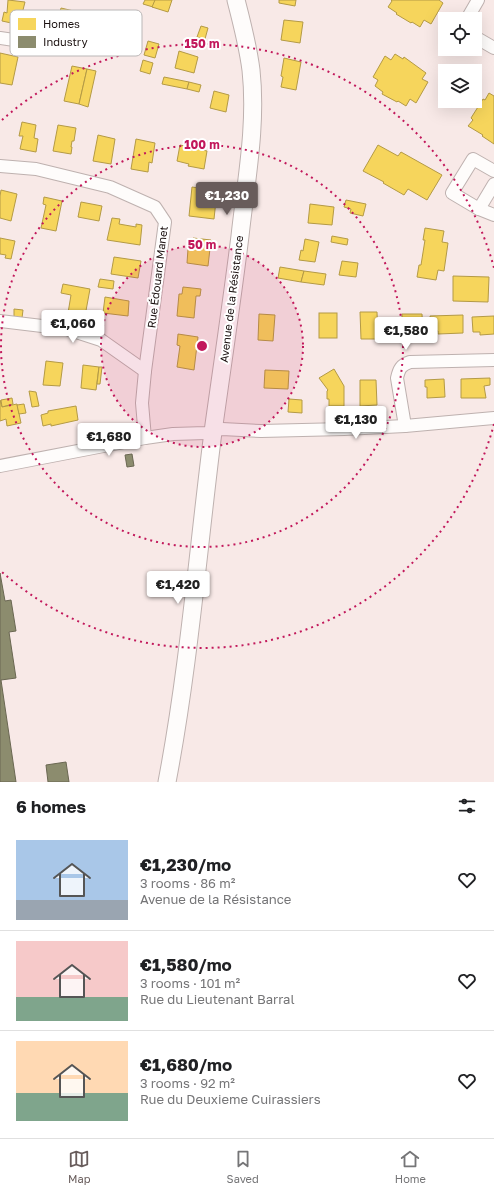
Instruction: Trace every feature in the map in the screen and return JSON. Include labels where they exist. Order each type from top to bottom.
[{"type":"main road","name":"Avenue de la Résistance","points":[[167,782],[181,690],[213,431],[248,168],[253,105],[251,70],[247,45],[236,0]]},
{"type":"street","points":[[471,12],[478,0]]},
{"type":"street","points":[[0,38],[10,39]]},
{"type":"street","points":[[482,41],[494,48]]},
{"type":"street","points":[[494,171],[473,158],[452,193],[479,209],[494,215]]},
{"type":"street","name":"Rue Édouard Manet","points":[[0,166],[36,169],[110,187],[155,207],[164,222],[142,403],[145,438]]},
{"type":"street","points":[[479,209],[494,184]]},
{"type":"street","points":[[0,321],[67,329],[101,340],[145,371]]},
{"type":"street","points":[[405,426],[397,378],[398,371],[403,365],[410,362],[494,360]]},
{"type":"street","points":[[0,466],[145,438],[185,433],[206,433],[222,428],[261,431],[289,431],[405,426],[494,418]]},
{"type":"building: Homes","points":[[8,0],[25,2],[23,10],[10,10],[10,23],[2,21],[4,12],[7,13]]},
{"type":"building: Homes","points":[[145,0],[155,0],[153,7],[143,4]]},
{"type":"building: Homes","points":[[155,0],[172,0],[168,12],[152,7]]},
{"type":"building: Homes","points":[[279,0],[296,0],[295,6],[279,3]]},
{"type":"building: Homes","points":[[391,0],[439,0],[443,3],[431,24],[424,20],[420,27],[396,14],[397,13],[388,7],[392,1]]},
{"type":"building: Homes","points":[[284,20],[303,22],[300,43],[281,40]]},
{"type":"building: Homes","points":[[201,26],[208,28],[205,39],[197,37]]},
{"type":"building: Homes","points":[[148,41],[159,44],[155,58],[144,55]]},
{"type":"building: Homes","points":[[179,51],[198,57],[194,73],[175,68]]},
{"type":"building: Homes","points":[[0,53],[18,57],[12,85],[0,83]]},
{"type":"building: Homes","points":[[395,54],[403,59],[404,57],[426,73],[422,79],[428,82],[416,103],[410,99],[406,106],[382,94],[383,92],[375,86],[378,80],[373,77],[385,56],[391,60]]},
{"type":"building: Homes","points":[[284,58],[301,62],[296,90],[281,87]]},
{"type":"building: Homes","points":[[143,60],[153,63],[150,74],[140,71]]},
{"type":"building: Homes","points":[[72,66],[87,69],[79,104],[64,101]]},
{"type":"building: Homes","points":[[87,69],[96,71],[88,107],[79,104]]},
{"type":"building: Homes","points":[[164,77],[189,82],[187,89],[162,84]]},
{"type":"building: Homes","points":[[189,82],[201,85],[199,92],[187,89]]},
{"type":"building: Homes","points":[[214,91],[229,95],[226,112],[210,108]]},
{"type":"building: Homes","points":[[489,93],[494,96],[494,144],[468,126],[473,120],[471,118],[477,108],[482,108],[483,99],[485,100]]},
{"type":"building: Homes","points":[[22,122],[36,125],[34,138],[38,139],[36,152],[20,149],[23,136],[19,136]]},
{"type":"building: Homes","points":[[58,125],[76,128],[74,141],[72,141],[71,154],[53,151]]},
{"type":"building: Homes","points":[[98,135],[115,139],[111,164],[93,161]]},
{"type":"building: Homes","points":[[136,139],[155,143],[152,163],[149,162],[148,172],[131,169]]},
{"type":"building: Homes","points":[[180,145],[207,151],[204,169],[188,166],[189,164],[177,161]]},
{"type":"building: Homes","points":[[378,145],[398,156],[401,152],[442,175],[427,200],[408,189],[404,195],[363,171]]},
{"type":"building: Homes","points":[[192,187],[217,191],[214,219],[189,216]]},
{"type":"building: Homes","points":[[1,190],[17,194],[11,221],[0,218]]},
{"type":"building: Homes","points":[[44,197],[62,201],[56,231],[41,228],[46,205],[43,204]]},
{"type":"building: Homes","points":[[346,200],[366,204],[363,216],[350,213],[351,209],[344,207]]},
{"type":"building: Homes","points":[[81,202],[102,206],[99,221],[78,217]]},
{"type":"building: Homes","points":[[310,204],[334,207],[332,225],[308,223]]},
{"type":"building: Homes","points":[[112,218],[120,219],[119,224],[136,227],[136,224],[142,225],[140,245],[107,240]]},
{"type":"building: Homes","points":[[425,228],[444,231],[442,242],[448,243],[444,271],[438,270],[436,280],[417,277],[419,265],[421,265],[425,240],[423,240]]},
{"type":"building: Homes","points":[[332,236],[348,239],[347,245],[331,242]]},
{"type":"building: Homes","points":[[0,238],[15,241],[11,259],[5,258],[6,255],[0,254]]},
{"type":"building: Homes","points":[[193,238],[211,240],[208,266],[187,263],[188,249],[193,249],[194,245],[192,245]]},
{"type":"building: Homes","points":[[305,239],[319,242],[315,262],[299,260],[301,250],[303,251]]},
{"type":"building: Homes","points":[[114,257],[141,261],[138,278],[111,274]]},
{"type":"building: Homes","points":[[342,261],[358,263],[356,277],[339,275]]},
{"type":"building: Homes","points":[[280,267],[304,271],[301,282],[278,278]]},
{"type":"building: Homes","points":[[304,271],[326,274],[324,285],[301,282]]},
{"type":"building: Homes","points":[[453,276],[489,277],[488,302],[453,301]]},
{"type":"building: Homes","points":[[100,279],[114,281],[113,289],[98,287]]},
{"type":"building: Homes","points":[[63,284],[90,289],[85,316],[68,313],[71,295],[61,293]]},
{"type":"building: Homes","points":[[183,287],[201,289],[200,296],[196,296],[194,318],[177,316],[179,294],[182,294]]},
{"type":"building: Homes","points":[[105,297],[129,301],[128,316],[103,313]]},
{"type":"building: Homes","points":[[14,309],[23,310],[22,318],[14,318]]},
{"type":"building: Homes","points":[[360,312],[377,312],[378,339],[361,339]]},
{"type":"building: Homes","points":[[319,313],[337,313],[337,338],[319,338]]},
{"type":"building: Homes","points":[[259,314],[275,315],[273,341],[258,340]]},
{"type":"building: Homes","points":[[402,314],[422,314],[423,334],[390,334],[389,319],[402,319]]},
{"type":"building: Homes","points":[[463,315],[463,333],[438,334],[438,331],[431,331],[430,316]]},
{"type":"building: Homes","points":[[494,316],[494,334],[480,335],[480,332],[473,332],[472,317]]},
{"type":"building: Homes","points":[[178,334],[198,337],[194,370],[177,367],[180,346],[177,345]]},
{"type":"building: Homes","points":[[46,361],[63,363],[60,386],[43,385]]},
{"type":"building: Homes","points":[[83,365],[99,367],[96,390],[81,388]]},
{"type":"building: Homes","points":[[99,367],[102,367],[100,384],[97,384]]},
{"type":"building: Homes","points":[[334,369],[344,386],[344,406],[329,406],[329,399],[327,399],[328,390],[319,378]]},
{"type":"building: Homes","points":[[265,370],[289,371],[288,389],[264,388]]},
{"type":"building: Homes","points":[[490,378],[490,385],[484,386],[486,398],[461,398],[461,379]]},
{"type":"building: Homes","points":[[444,379],[445,397],[427,398],[427,387],[425,387],[425,380]]},
{"type":"building: Homes","points":[[360,380],[376,380],[377,405],[360,406]]},
{"type":"building: Homes","points":[[29,391],[36,392],[39,406],[32,407]]},
{"type":"building: Homes","points":[[12,398],[13,404],[2,407],[1,400]]},
{"type":"building: Homes","points":[[289,399],[302,400],[302,413],[288,412]]},
{"type":"building: Homes","points":[[0,400],[2,407],[17,404],[21,423],[7,426],[6,419],[0,421]]},
{"type":"building: Homes","points":[[24,404],[26,413],[19,414],[17,405]]},
{"type":"building: Homes","points":[[76,406],[78,420],[51,426],[51,424],[43,426],[41,415],[48,413],[48,411]]},
{"type":"building: Industry","points":[[132,454],[134,466],[127,467],[125,455]]},
{"type":"building: Industry","points":[[0,573],[5,601],[11,600],[16,631],[9,632],[16,678],[1,680],[16,782],[0,782]]},
{"type":"building: Industry","points":[[66,762],[69,782],[48,782],[46,765]]}]
